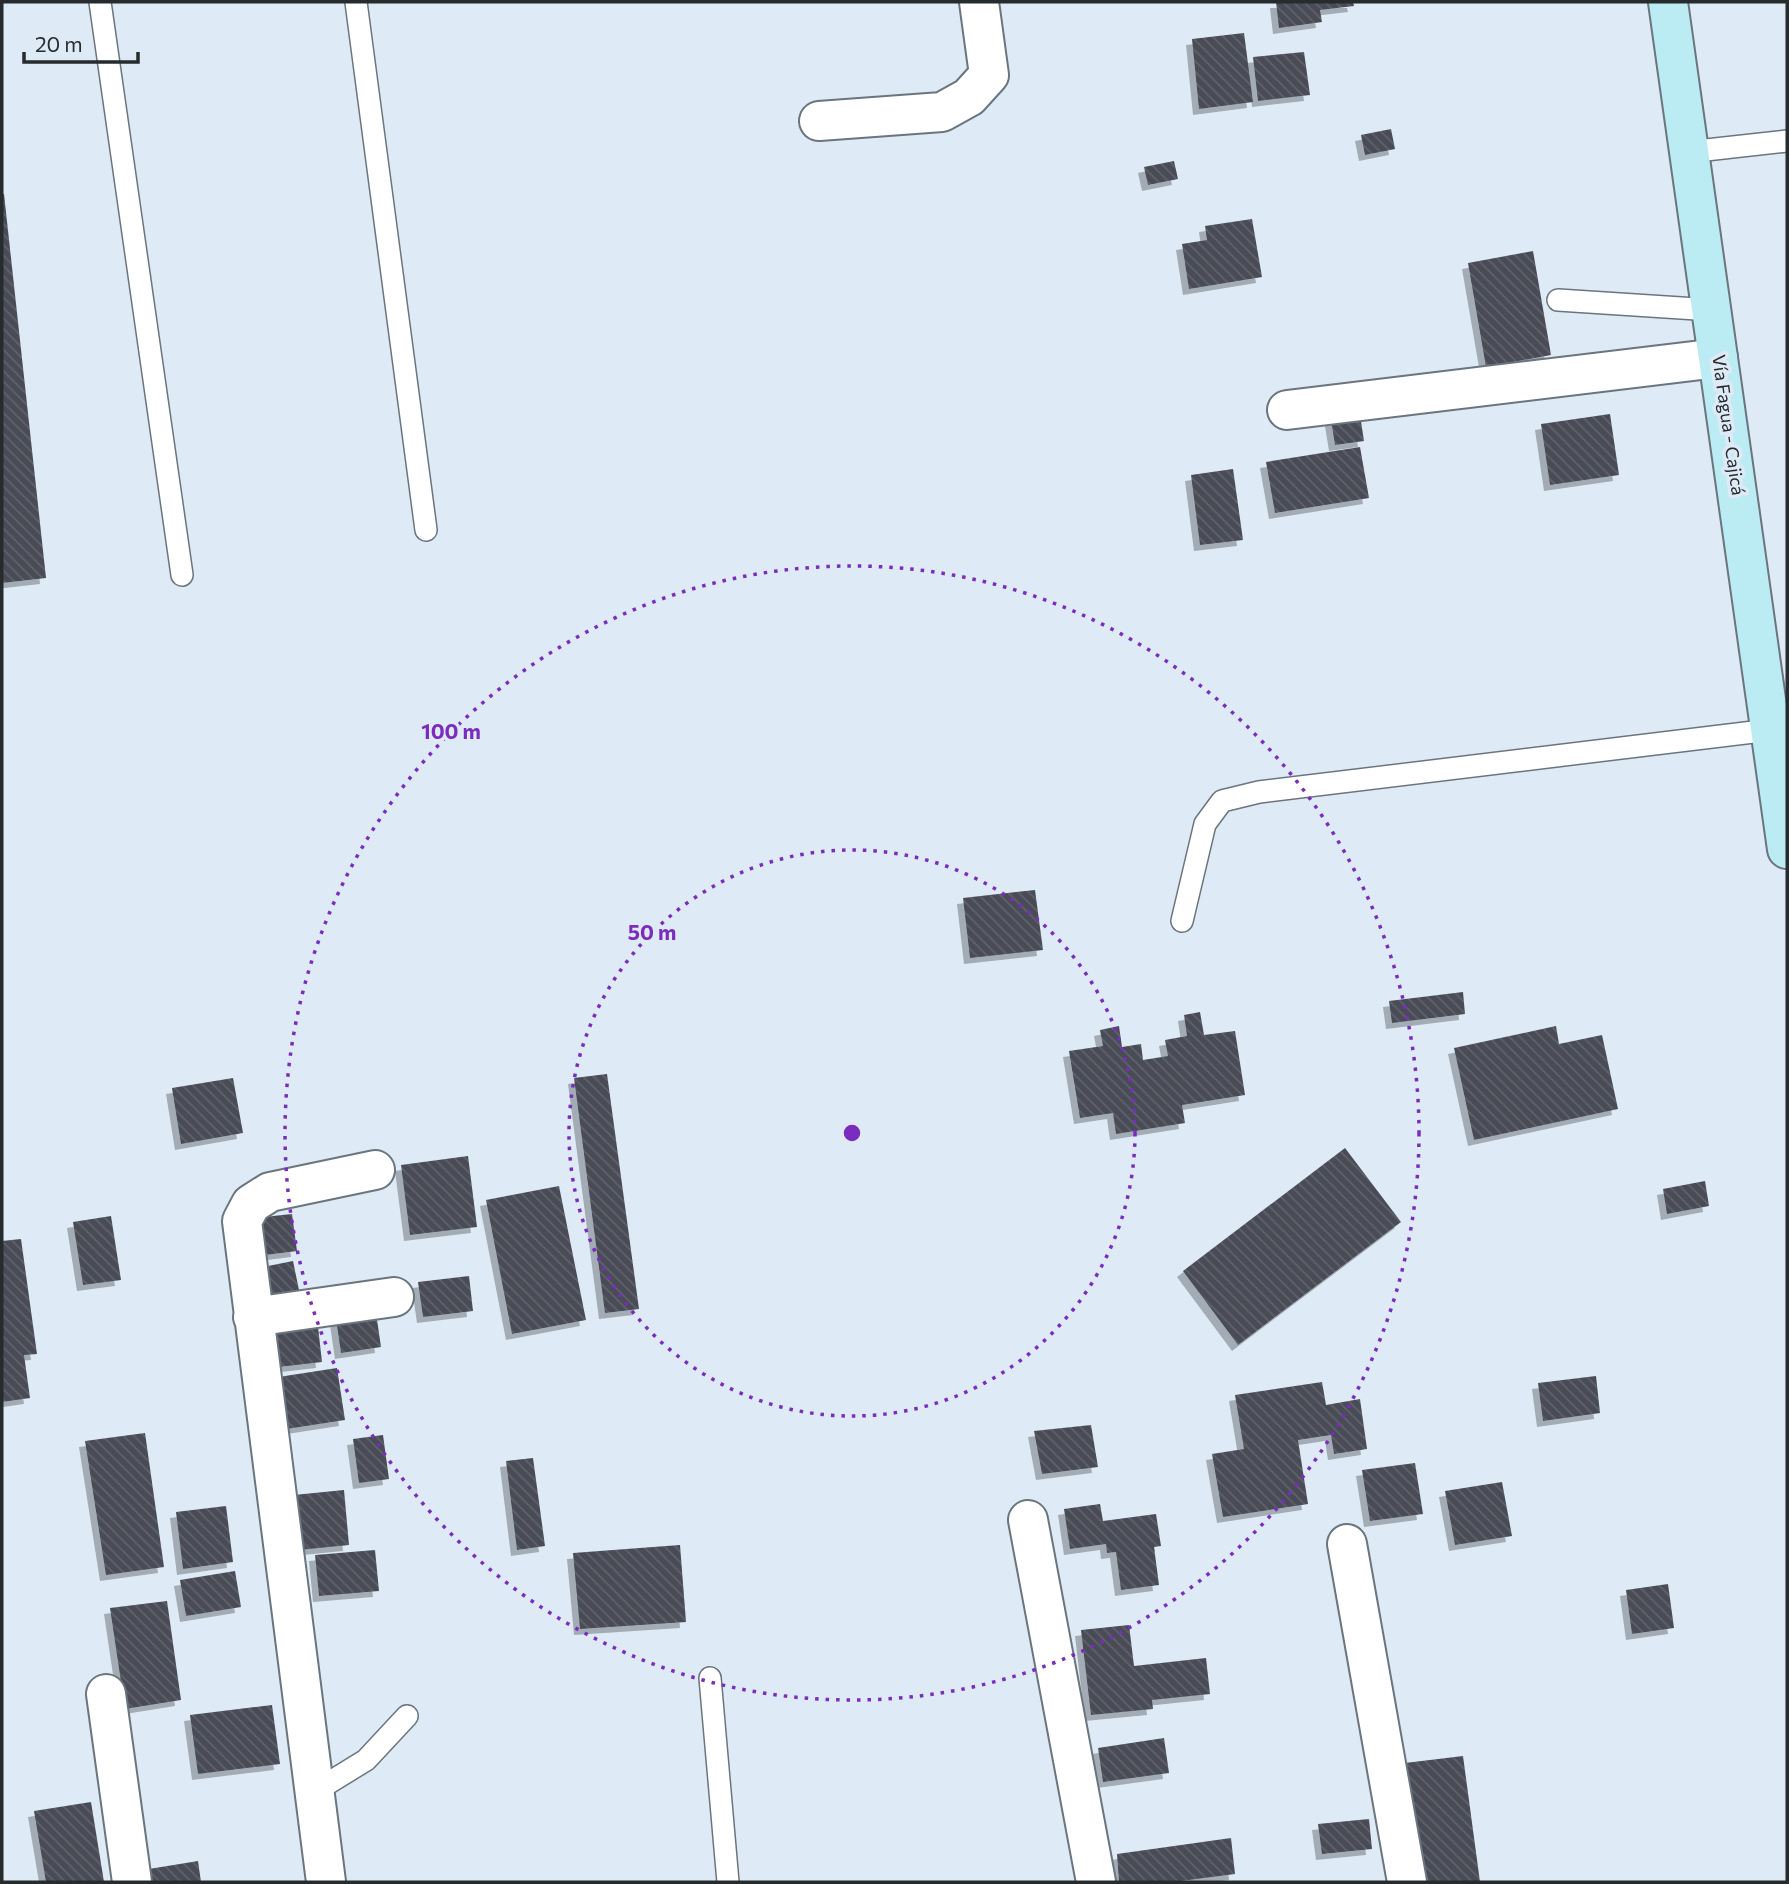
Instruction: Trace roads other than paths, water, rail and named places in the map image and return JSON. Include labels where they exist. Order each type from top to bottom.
[{"type":"street","points":[[818,121],[942,112],[969,97],[989,75],[979,2]]},
{"type":"street","name":"Vía Fagua - Cajicá","points":[[1668,2],[1787,849]]},
{"type":"street","points":[[1287,410],[1718,358]]},
{"type":"street","points":[[326,1882],[242,1222],[251,1204],[271,1192],[375,1170]]},
{"type":"street","points":[[253,1317],[394,1297]]},
{"type":"street","points":[[1028,1520],[1096,1882]]},
{"type":"street","points":[[1347,1544],[1407,1882]]},
{"type":"street","points":[[106,1694],[132,1882]]},
{"type":"lane","points":[[100,2],[182,575]]},
{"type":"lane","points":[[356,2],[426,530]]},
{"type":"lane","points":[[1688,152],[1787,139]]},
{"type":"lane","points":[[1558,300],[1712,310]]},
{"type":"lane","points":[[1182,921],[1205,824],[1222,801],[1259,792],[1770,730]]},
{"type":"lane","points":[[710,1678],[728,1882]]},
{"type":"lane","points":[[314,1792],[366,1760],[407,1716]]}]
